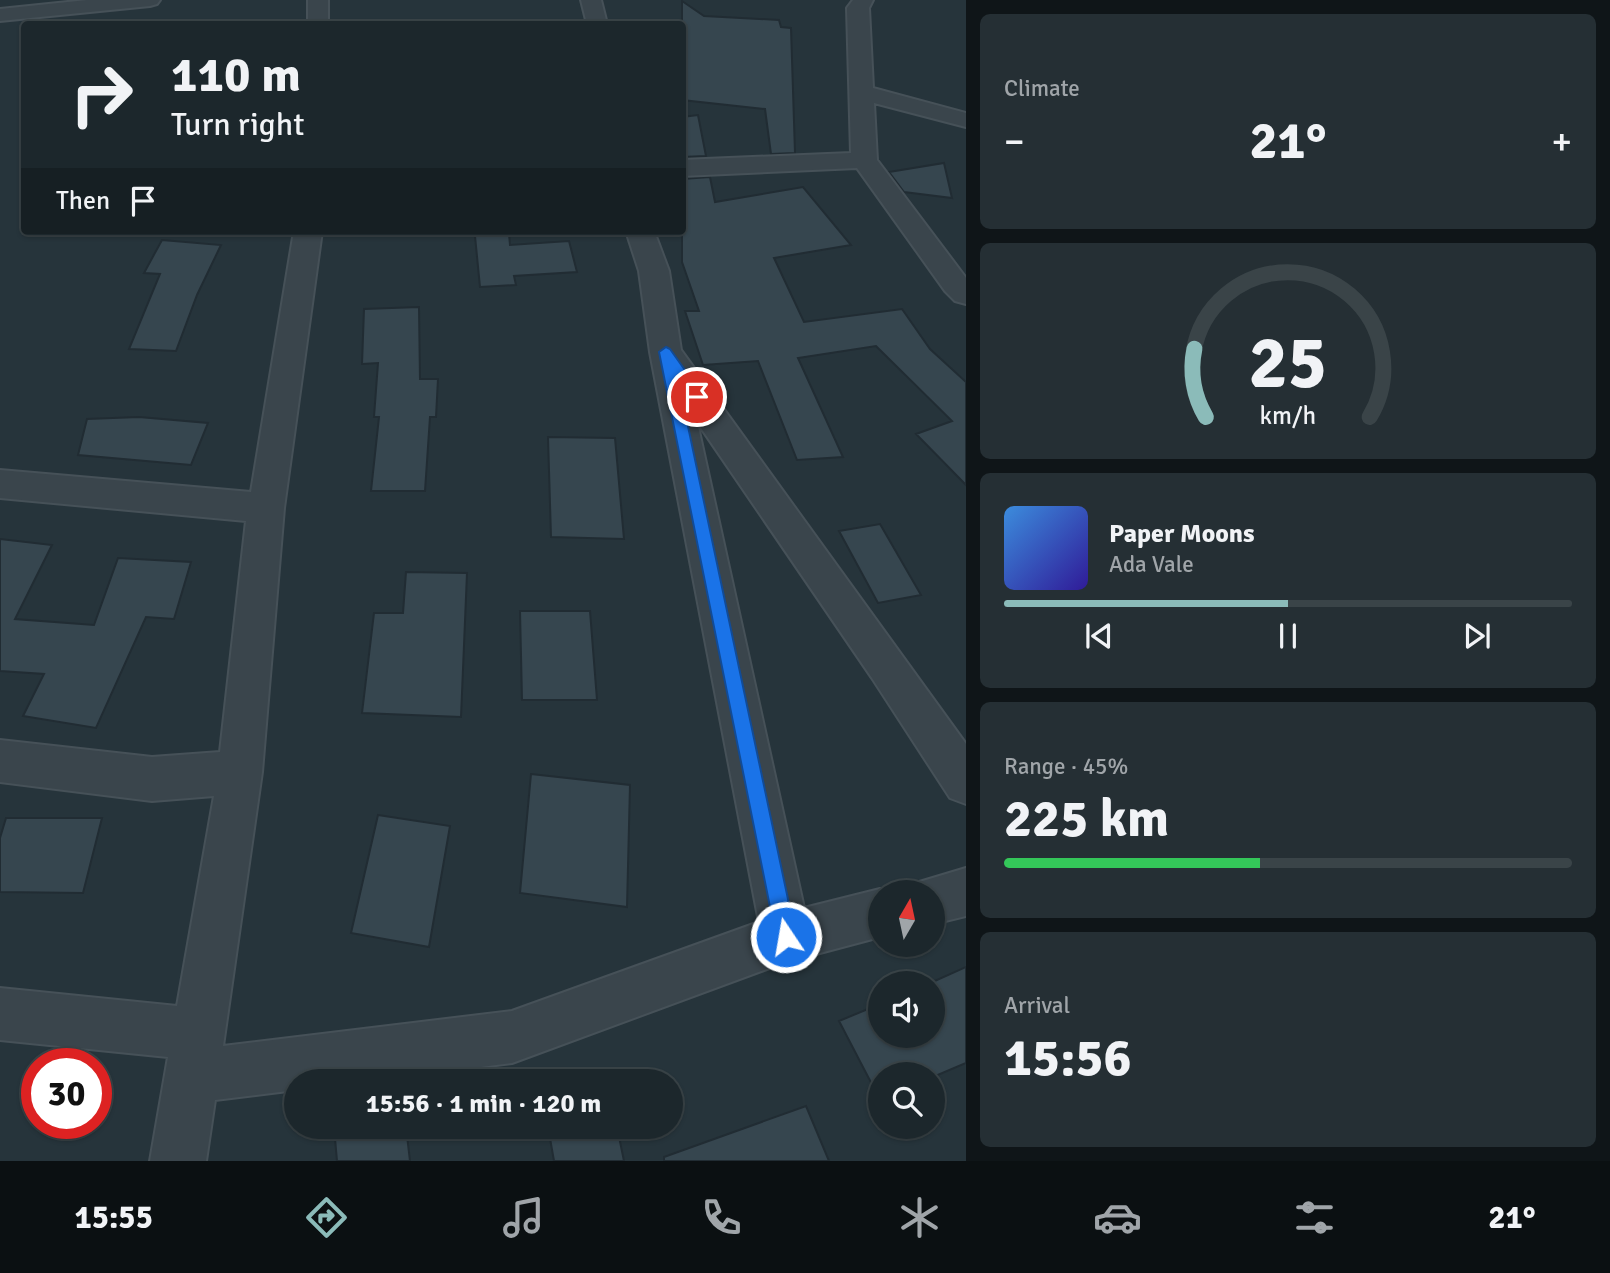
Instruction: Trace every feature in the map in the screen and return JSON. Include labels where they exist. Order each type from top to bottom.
[{"type":"street","points":[[0,15],[150,0]]},
{"type":"street","points":[[318,0],[318,21]]},
{"type":"street","points":[[591,0],[596,21]]},
{"type":"street","points":[[863,0],[858,8],[864,160],[955,284],[966,294]]},
{"type":"street","points":[[861,92],[966,120]]},
{"type":"street","points":[[686,168],[864,160]]},
{"type":"street","points":[[178,1161],[240,772],[265,508],[307,235]]},
{"type":"street","points":[[641,235],[654,271],[666,352],[786,937]]},
{"type":"street","points":[[666,352],[887,665],[966,782]]},
{"type":"street","points":[[0,484],[265,508]]},
{"type":"street","points":[[0,761],[152,779],[240,772]]},
{"type":"street","points":[[945,897],[966,892]]},
{"type":"street","points":[[0,1014],[195,1055],[512,1037],[786,937],[868,916]]},
{"type":"building","points":[[682,1],[704,16],[779,20],[781,27],[791,28],[795,153],[771,154],[765,109],[686,100],[686,21],[682,21]]},
{"type":"building","points":[[698,115],[706,156],[686,157],[686,116]]},
{"type":"building","points":[[944,163],[952,198],[904,192],[889,172]]},
{"type":"building","points":[[710,177],[715,202],[803,187],[851,245],[774,258],[804,322],[902,309],[930,349],[966,382],[966,485],[916,434],[952,421],[876,346],[798,358],[843,457],[797,460],[758,361],[703,365],[685,311],[699,311],[682,262],[682,235],[686,235],[686,179]]},
{"type":"building","points":[[509,235],[510,245],[569,241],[577,272],[514,276],[516,285],[480,287],[475,236]]},
{"type":"building","points":[[162,240],[221,245],[197,295],[176,351],[129,349],[160,274],[144,273]]},
{"type":"building","points":[[419,307],[420,379],[438,379],[436,417],[430,417],[425,491],[371,491],[379,417],[374,417],[378,363],[362,364],[364,309]]},
{"type":"building","points":[[139,417],[208,423],[191,465],[78,455],[87,419]]},
{"type":"building","points":[[548,437],[615,438],[624,539],[551,537]]},
{"type":"building","points":[[880,524],[921,595],[878,603],[839,531]]},
{"type":"building","points":[[0,539],[52,545],[15,619],[94,625],[118,558],[191,562],[174,619],[146,617],[96,728],[23,716],[44,674],[0,671]]},
{"type":"building","points":[[406,572],[467,573],[461,717],[362,713],[374,613],[403,613]]},
{"type":"building","points":[[520,611],[590,611],[597,700],[522,700]]},
{"type":"building","points":[[531,774],[630,785],[627,907],[520,893]]},
{"type":"building","points":[[378,815],[450,826],[429,947],[351,933]]},
{"type":"building","points":[[6,818],[102,818],[83,893],[0,892],[0,838]]},
{"type":"building","points":[[966,967],[966,1063],[945,1072],[945,1062],[868,1062],[868,1077],[839,1021],[868,1009],[868,1048],[945,1048],[945,976]]},
{"type":"building","points":[[806,1106],[829,1161],[664,1161],[664,1157]]},
{"type":"building","points":[[335,1139],[407,1139],[410,1161],[337,1161]]},
{"type":"building","points":[[550,1139],[619,1139],[624,1161],[554,1161]]},
{"type":"route","points":[[697,397],[666,352],[786,937]]}]
